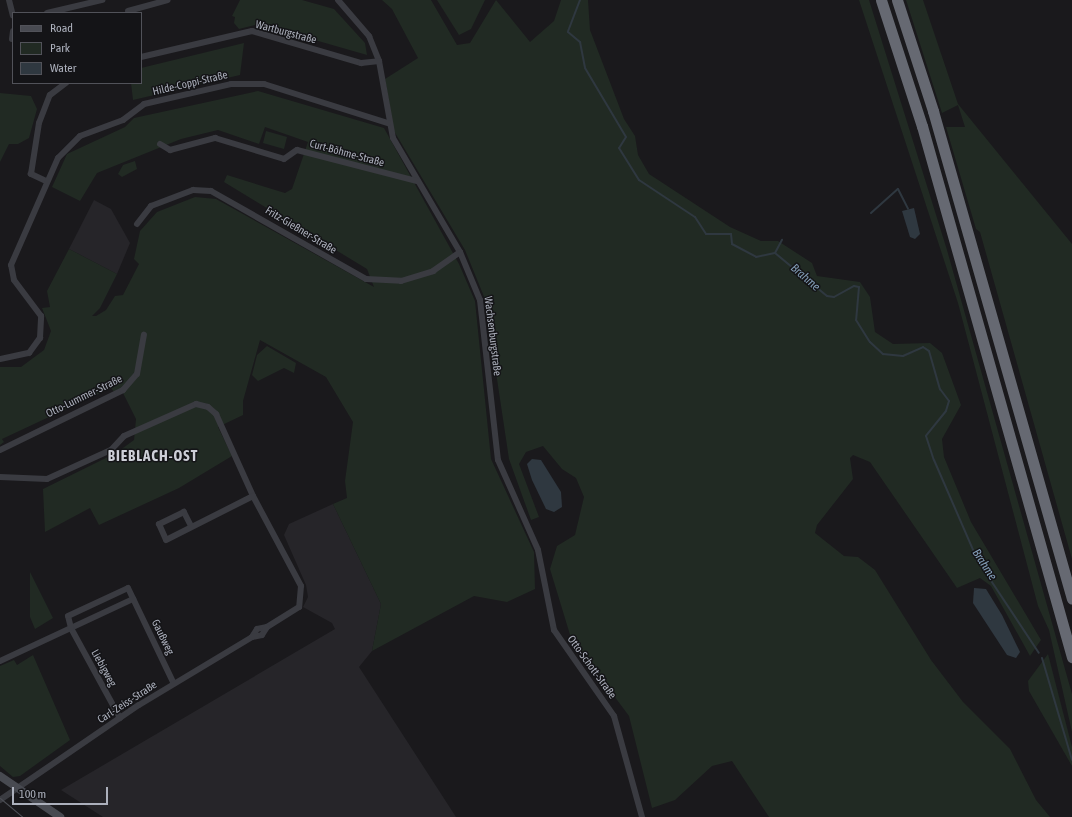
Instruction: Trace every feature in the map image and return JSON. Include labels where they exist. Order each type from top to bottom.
[{"type":"highway","points":[[881,0],[922,126],[1072,656]]},
{"type":"highway","points":[[897,0],[933,111],[1072,599]]},
{"type":"main road","points":[[0,776],[16,790],[60,817]]},
{"type":"street","points":[[9,0],[12,12]]},
{"type":"street","points":[[51,12],[102,0]]},
{"type":"street","points":[[128,11],[168,0]]},
{"type":"street","name":"Wachsenburgstraße","points":[[338,0],[369,36],[379,61],[388,123],[417,181],[460,252],[480,300],[498,460],[538,550]]},
{"type":"street","name":"Wartburgstraße","points":[[142,57],[252,32],[361,63],[379,61]]},
{"type":"street","points":[[46,181],[31,174],[39,123],[50,96],[65,84]]},
{"type":"street","name":"Hilde-Coppi-Straße","points":[[0,359],[29,353],[40,338],[41,316],[14,280],[11,265],[46,181],[68,145],[80,136],[123,120],[144,104],[231,84],[264,84],[388,123]]},
{"type":"street","name":"Curt-Böhme-Straße","points":[[160,144],[170,150],[215,138],[284,159],[297,150],[417,181]]},
{"type":"street","name":"Fritz-Gießner-Straße","points":[[137,224],[152,206],[193,190],[210,191],[366,279],[401,281],[433,271],[460,252]]},
{"type":"street","name":"Otto-Lummer-Straße","points":[[0,450],[123,390],[137,374],[144,335]]},
{"type":"street","points":[[0,477],[46,479],[111,450],[124,436],[196,404],[208,407],[216,414],[253,496],[191,526],[166,540],[159,524],[184,512],[191,526]]},
{"type":"street","name":"Carl-Zeiss-Straße","points":[[0,800],[120,718],[252,636],[262,635],[267,627],[299,607],[301,586],[253,496]]},
{"type":"street","name":"Otto-Schott-Straße","points":[[538,550],[554,630],[614,716],[642,817]]},
{"type":"street","points":[[0,661],[71,628],[133,599],[128,588],[116,592],[68,616],[71,628]]},
{"type":"street","name":"Gaußweg","points":[[133,599],[174,684]]},
{"type":"street","name":"Liebigweg","points":[[71,628],[120,718]]},
{"type":"shaded area","points":[[94,200],[111,209],[130,243],[117,274],[69,249]]},
{"type":"shaded area","points":[[333,504],[381,604],[372,651],[359,667],[456,817],[103,817],[61,790],[335,629],[332,623],[303,607],[308,597],[306,585],[284,535],[289,524]]},
{"type":"green space","points":[[240,0],[302,0],[334,9],[365,43],[367,55],[259,24],[239,29],[234,23],[235,17],[232,16]]},
{"type":"green space","points":[[382,0],[431,0],[457,45],[470,43],[496,0],[530,42],[554,21],[561,0],[588,0],[590,30],[624,119],[635,136],[638,155],[649,174],[730,227],[761,241],[778,241],[812,263],[817,276],[860,282],[870,297],[875,332],[893,344],[930,343],[942,353],[961,405],[942,439],[944,457],[971,522],[1041,640],[1030,656],[991,586],[980,578],[957,588],[870,462],[853,455],[850,458],[853,479],[817,525],[815,533],[844,556],[858,557],[875,570],[931,660],[963,702],[1010,749],[1036,800],[1050,817],[769,817],[732,761],[712,766],[675,800],[652,808],[629,716],[571,638],[550,569],[557,546],[575,535],[584,497],[576,478],[562,469],[543,446],[526,452],[519,464],[539,517],[531,520],[509,459],[485,299],[465,250],[394,131],[385,79],[418,58],[392,9]]},
{"type":"green space","points":[[437,0],[485,0],[471,29],[459,35]]},
{"type":"green space","points":[[859,0],[869,0],[947,250],[1072,694],[1072,732],[1049,630],[1038,606],[958,303]]},
{"type":"green space","points":[[906,0],[923,0],[958,104],[1072,244],[1072,559],[980,232],[976,229],[946,127],[965,127],[958,105],[942,113]]},
{"type":"green space","points":[[244,43],[240,75],[133,100],[131,84],[142,84],[142,68]]},
{"type":"green space","points":[[258,91],[384,128],[459,264],[475,301],[491,459],[534,552],[535,589],[507,602],[474,596],[372,651],[381,604],[333,504],[347,498],[345,481],[353,422],[326,377],[260,340],[243,401],[243,415],[218,427],[232,456],[179,488],[99,525],[90,508],[45,532],[43,489],[116,453],[134,440],[136,419],[121,389],[114,392],[111,388],[2,439],[4,442],[0,445],[0,367],[21,367],[44,350],[51,331],[42,308],[50,307],[47,291],[69,249],[117,274],[100,308],[92,316],[96,316],[106,310],[115,296],[123,295],[139,264],[134,259],[140,231],[157,212],[195,197],[216,199],[374,287],[367,269],[224,182],[227,175],[285,193],[292,189],[308,142],[265,127],[259,144],[218,130],[181,139],[97,173],[80,201],[52,187],[67,154],[125,127],[134,118]]},
{"type":"green space","points":[[0,93],[31,96],[37,109],[29,138],[18,144],[9,144],[0,162]]},
{"type":"green space","points":[[266,131],[287,137],[284,149],[263,143]]},
{"type":"green space","points":[[135,161],[137,169],[122,177],[118,174],[123,165]]},
{"type":"green space","points":[[267,346],[296,363],[294,373],[284,368],[258,381],[252,375],[257,355]]},
{"type":"green space","points":[[30,572],[53,618],[35,629],[30,617]]},
{"type":"green space","points":[[1048,654],[1072,747],[1072,766],[1029,691],[1028,681]]},
{"type":"green space","points":[[33,655],[70,740],[20,776],[13,777],[0,766],[0,666],[14,660],[17,665]]},
{"type":"water","points":[[914,208],[920,234],[915,239],[910,237],[902,211]]},
{"type":"water","points":[[532,459],[541,460],[561,492],[562,507],[554,512],[546,509],[532,480],[527,464]]},
{"type":"water","points":[[974,588],[986,589],[1002,615],[1020,652],[1016,658],[1007,655],[973,603]]},
{"type":"waterway","name":"Brahme","points":[[580,0],[568,32],[580,42],[585,68],[626,137],[619,148],[639,180],[695,217],[706,234],[731,234],[732,244],[756,257],[775,253],[827,296],[834,297],[854,286],[859,287],[856,320],[870,342],[883,354],[903,356],[923,347],[929,351],[940,389],[949,401],[946,411],[926,436],[934,460],[978,561],[1039,653]]},
{"type":"waterway","points":[[871,213],[898,189],[908,209]]},
{"type":"waterway","points":[[775,253],[782,240]]},
{"type":"waterway","name":"Brahme","points":[[1042,658],[1072,760]]},
{"type":"tram line","points":[[0,798],[23,817]]},
{"type":"district","name":"BIEBLACH-OST","points":[[153,456]]}]
